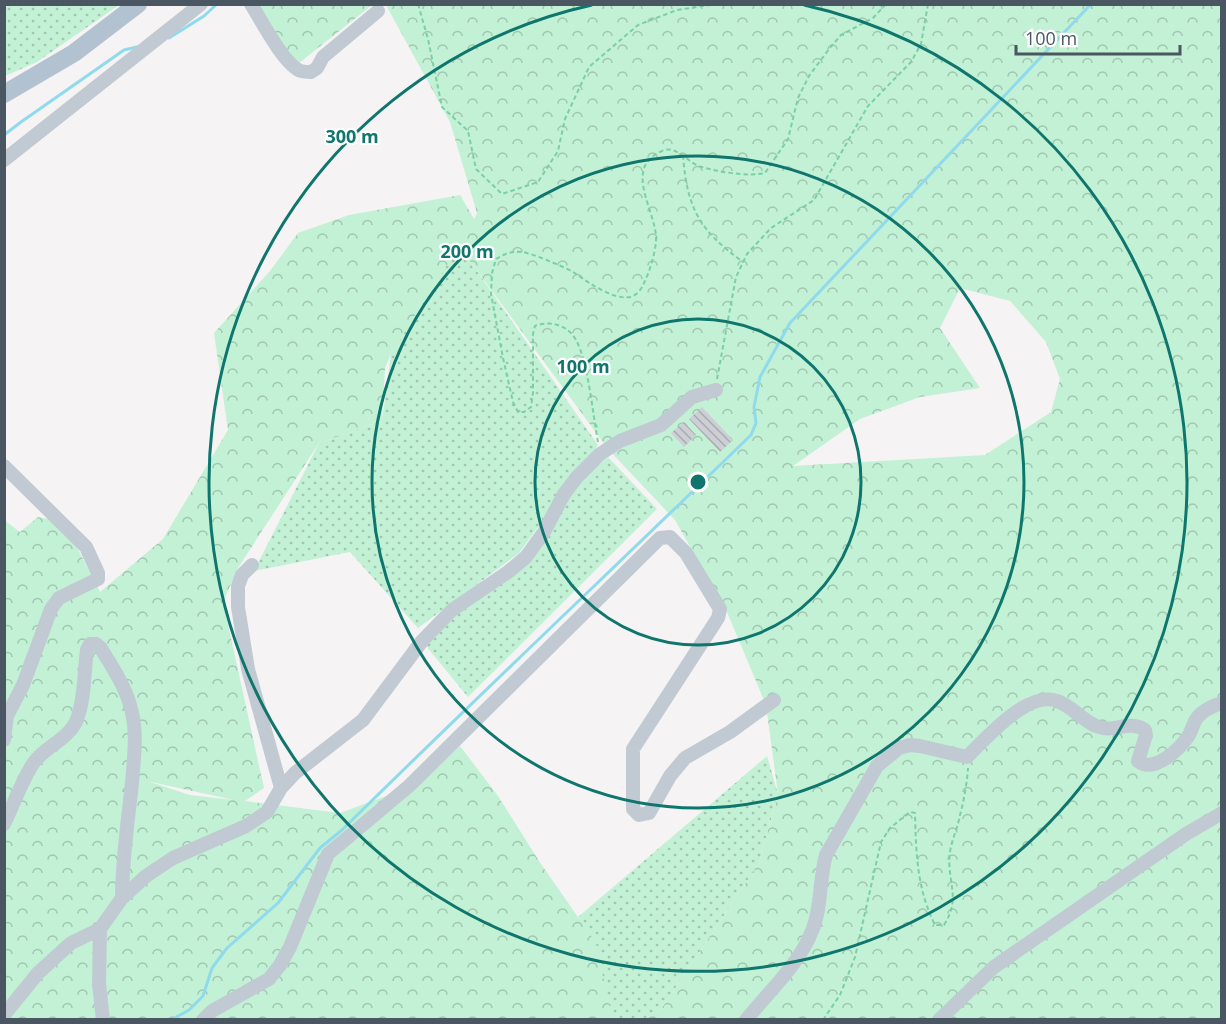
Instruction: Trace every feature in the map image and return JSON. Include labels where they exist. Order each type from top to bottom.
[{"type":"main road","points":[[4,94],[74,53],[138,4]]},
{"type":"street","points":[[4,160],[201,4]]},
{"type":"street","points":[[251,4],[285,57],[294,67],[301,71],[311,72],[317,68],[323,57],[378,11]]},
{"type":"street","points":[[4,1015],[46,965],[71,944],[100,929],[122,898],[146,876],[173,858],[246,826],[267,812],[281,788],[295,773],[363,720],[422,641],[452,610],[526,557],[544,532],[564,494],[576,477],[600,454],[620,441],[661,425],[692,397],[716,390]]},
{"type":"street","points":[[4,466],[86,547],[98,573],[98,579],[59,598],[51,609],[23,685],[8,716],[4,740]]},
{"type":"street","points":[[203,1020],[213,1011],[269,979],[290,947],[328,854],[409,786],[660,538],[670,537],[686,554],[720,609],[718,618],[633,749],[633,809],[639,815],[649,813],[670,776],[684,758],[730,732],[774,700]]},
{"type":"street","points":[[252,565],[242,575],[238,586],[238,607],[248,669],[281,788]]},
{"type":"street","points":[[4,824],[34,762],[70,731],[77,720],[83,693],[87,650],[90,644],[96,644],[118,676],[130,705],[135,729],[135,753],[122,876],[122,898]]},
{"type":"street","points":[[746,1020],[786,974],[802,951],[813,930],[826,855],[877,766],[900,748],[920,746],[968,757],[999,725],[1031,704],[1047,698],[1058,701],[1096,726],[1107,729],[1131,725],[1145,730],[1146,735],[1138,761],[1143,765],[1152,765],[1181,744],[1188,736],[1198,716],[1221,703]]},
{"type":"street","points":[[939,1020],[994,967],[1186,834],[1221,813]]},
{"type":"street","points":[[100,929],[99,984],[103,1020]]},
{"type":"path","points":[[418,4],[442,107],[468,131],[476,169],[502,194],[538,182],[558,151],[565,119],[590,67],[597,60],[638,25],[677,10],[716,4]]},
{"type":"path","points":[[600,454],[581,351],[575,337],[560,326],[547,322],[535,326],[531,407],[524,412],[518,412],[513,402],[491,294],[492,273],[496,259],[504,254],[523,251],[575,273],[604,292],[629,297],[641,290],[649,273],[656,240],[642,182],[643,167],[662,150],[672,149],[699,167],[755,176],[765,173],[788,139],[798,98],[809,76],[841,35],[873,18],[886,4]]},
{"type":"path","points":[[716,390],[735,277],[747,254],[771,228],[814,200],[868,106],[911,62],[921,44],[928,4]]},
{"type":"path","points":[[683,155],[684,177],[701,224],[720,245],[743,262]]},
{"type":"path","points":[[823,1020],[840,995],[855,957],[881,843],[890,828],[910,812],[915,813],[915,845],[921,891],[929,912],[935,925],[944,925],[951,914],[954,905],[950,852],[960,815],[968,757]]},
{"type":"green space","points":[[4,5],[119,5],[37,62],[5,76]]},
{"type":"green space","points":[[251,5],[372,5],[294,67]]},
{"type":"green space","points":[[386,5],[1221,5],[1221,1019],[645,1019],[662,1008],[759,863],[778,794],[766,705],[727,612],[675,520],[608,449],[459,246],[391,354],[385,368],[382,421],[319,443],[238,568],[223,602],[264,788],[245,801],[340,813],[413,786],[460,746],[498,796],[539,861],[596,943],[612,1019],[5,1019],[4,520],[20,532],[38,517],[64,522],[100,592],[163,539],[228,430],[214,333],[270,271],[298,233],[349,215],[460,195],[474,219],[477,213],[450,122]],"holes":[[[960,288],[1010,301],[1046,342],[1060,379],[1051,412],[985,455],[793,466],[860,419],[920,397],[980,388],[940,328]],[[151,782],[234,800],[190,795]]]},
{"type":"green space","points":[[459,245],[598,445],[519,553],[418,628],[350,552],[254,571],[319,443],[382,421],[391,354]]},
{"type":"green space","points":[[608,457],[657,509],[468,697],[422,641],[535,544],[564,494]]},
{"type":"green space","points":[[767,756],[778,794],[759,863],[662,1008],[645,1019],[610,1019],[578,917]]},
{"type":"building","points":[[702,407],[733,440],[720,452],[689,419]]},
{"type":"building","points":[[684,422],[696,435],[684,447],[671,433]]},
{"type":"waterway","points":[[169,38],[204,16],[217,4]]},
{"type":"waterway","points":[[171,1020],[189,1010],[203,996],[212,968],[227,948],[278,903],[320,848],[342,830],[751,435],[756,423],[754,407],[760,377],[790,323],[1091,4]]},
{"type":"waterway","points":[[4,135],[124,50],[137,47]]}]
